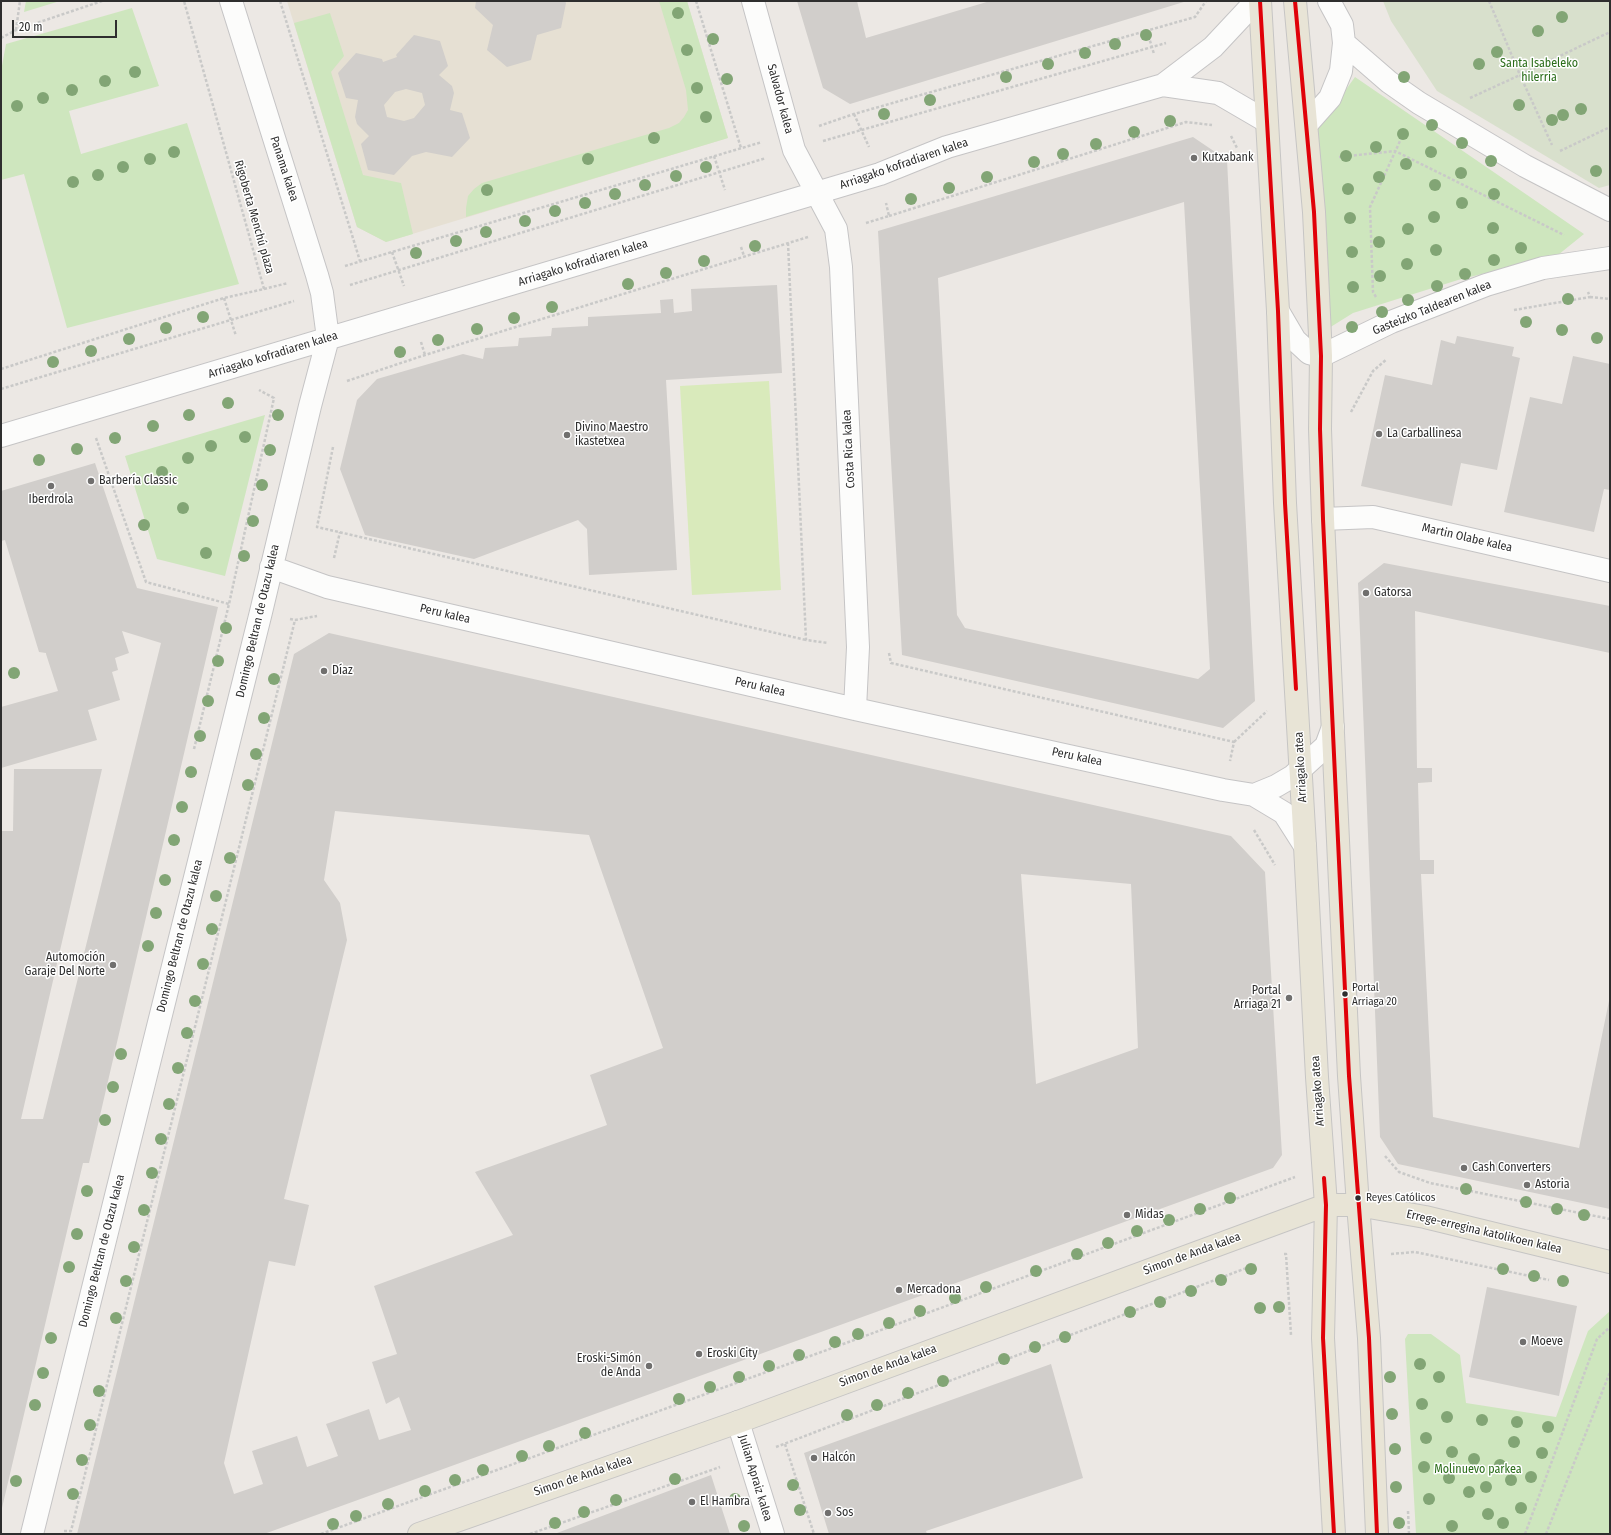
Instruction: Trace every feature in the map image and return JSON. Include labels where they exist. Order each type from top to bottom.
[{"type":"main road","name":"Arriagako atea","points":[[1260,1],[1278,311],[1285,503],[1301,769],[1316,1078],[1326,1205],[1323,1338],[1334,1534]]},
{"type":"main road","points":[[1296,1],[1314,212],[1321,356],[1320,429],[1323,519],[1349,1076],[1369,1338],[1377,1534]]},
{"type":"main road","name":"Simon de Anda kalea","points":[[419,1534],[738,1422],[1326,1205],[1358,1205]]},
{"type":"main road","name":"Errege-erregina katolikoen kalea","points":[[1358,1205],[1425,1217],[1610,1262]]},
{"type":"street","name":"Panama kalea","points":[[231,1],[322,293],[328,338]]},
{"type":"street","name":"Salvador kalea","points":[[753,1],[794,150],[818,193]]},
{"type":"street","name":"Arriagako kofradiaren kalea","points":[[1,436],[818,193],[880,174],[948,147],[1163,85],[1214,47],[1256,1]]},
{"type":"street","points":[[1307,124],[1330,98],[1341,71],[1344,43],[1342,26],[1329,1]]},
{"type":"street","points":[[1344,43],[1389,82],[1419,103],[1525,166],[1610,210]]},
{"type":"street","name":"Arriagako kofradiaren kalea","points":[[1163,85],[1218,94],[1266,121]]},
{"type":"street","name":"Costa Rica kalea","points":[[818,193],[836,229],[841,267],[858,647],[855,709]]},
{"type":"street","name":"Gasteizko Taldearen kalea","points":[[1321,356],[1391,322],[1486,285],[1543,268],[1610,258]]},
{"type":"street","points":[[1278,311],[1295,340],[1309,353],[1321,356]]},
{"type":"street","name":"Domingo Beltran de Otazu kalea","points":[[32,1534],[328,338]]},
{"type":"street","name":"Martin Olabe kalea","points":[[1323,519],[1372,517],[1610,571]]},
{"type":"street","name":"Peru kalea","points":[[271,567],[327,587],[855,709],[1223,790],[1254,795],[1284,813],[1305,846]]},
{"type":"street","points":[[1254,795],[1276,786],[1293,776],[1326,746],[1333,727]]},
{"type":"street","name":"Julian Apraiz kalea","points":[[738,1422],[773,1534]]},
{"type":"path","points":[[16,30],[20,1]]},
{"type":"path","points":[[1,38],[16,30],[102,1]]},
{"type":"path","name":"Rigoberta Menchú plaza","points":[[1,369],[224,298],[264,289],[184,1]]},
{"type":"path","points":[[280,1],[360,261]]},
{"type":"path","points":[[696,1],[741,148]]},
{"type":"path","points":[[1489,1],[1520,76],[1552,146]]},
{"type":"path","points":[[1470,98],[1520,76],[1610,32]]},
{"type":"path","points":[[1,389],[794,150],[1167,43]]},
{"type":"path","points":[[854,114],[880,174],[889,216]]},
{"type":"path","points":[[346,382],[425,355],[788,243],[889,216],[1186,122],[1214,125]]},
{"type":"path","points":[[1555,153],[1610,127]]},
{"type":"path","points":[[1230,134],[1237,147],[1238,155]]},
{"type":"path","points":[[1347,418],[1373,371],[1402,345],[1391,322],[1373,292],[1370,207],[1395,151]]},
{"type":"path","points":[[866,222],[866,230]]},
{"type":"path","points":[[788,243],[806,640]]},
{"type":"path","points":[[1590,298],[1610,299]]},
{"type":"path","points":[[194,751],[229,604],[274,398],[254,388]]},
{"type":"path","points":[[95,435],[146,582],[261,612]]},
{"type":"path","points":[[334,443],[317,527],[806,640],[858,647],[888,648],[891,663],[1234,742]]},
{"type":"path","points":[[59,1531],[71,1531],[295,620]]},
{"type":"path","points":[[1223,790],[1234,742],[1272,706]]},
{"type":"path","points":[[1252,828],[1276,867]]},
{"type":"path","points":[[1384,1155],[1400,1172],[1430,1183],[1610,1219]]},
{"type":"path","points":[[321,1534],[846,1343],[1296,1176]]},
{"type":"path","points":[[1390,1262],[1390,1254],[1415,1252],[1556,1281]]},
{"type":"path","points":[[1278,1256],[1286,1254],[1292,1340],[1323,1338]]},
{"type":"path","points":[[530,1534],[785,1444],[1263,1262]]},
{"type":"path","points":[[1525,1534],[1597,1339],[1610,1327]]},
{"type":"path","points":[[1546,1534],[1610,1372]]},
{"type":"path","points":[[785,1444],[814,1534]]},
{"type":"shaded area","points":[[287,1],[687,1],[728,138],[386,242],[357,227]]},
{"type":"green space","points":[[26,1],[60,1],[24,12]]},
{"type":"green space","points":[[659,1],[687,1],[728,138],[466,217],[468,196],[482,183],[669,128],[679,123],[688,110],[686,90]]},
{"type":"green space","name":"Santa Isabeleko hilerria","points":[[1383,1],[1610,1],[1610,185],[1599,188],[1437,91],[1391,21]]},
{"type":"green space","points":[[132,8],[159,86],[69,111],[81,154],[187,123],[239,284],[67,328],[24,174],[1,180],[1,71],[6,44]]},
{"type":"green space","points":[[330,13],[344,56],[331,72],[363,175],[401,183],[413,234],[386,242],[357,227],[294,23]]},
{"type":"green space","points":[[1355,77],[1584,234],[1558,255],[1458,280],[1353,313],[1329,328],[1316,131]]},
{"type":"green space","points":[[769,381],[781,590],[692,595],[680,386]]},
{"type":"green space","points":[[265,415],[225,576],[157,559],[125,456]]},
{"type":"green space","name":"Molinuevo parkea","points":[[1610,1311],[1610,1534],[1416,1534],[1405,1339],[1408,1334],[1431,1334],[1460,1355],[1466,1403],[1556,1417],[1588,1331]]},
{"type":"building","points":[[476,1],[565,1],[566,3],[561,28],[537,35],[531,60],[507,67],[487,50],[493,25],[475,8]]},
{"type":"building","points":[[797,1],[857,1],[866,38],[990,1],[1187,1],[850,104],[823,88]]},
{"type":"building","points":[[414,35],[440,41],[448,66],[439,75],[452,86],[454,93],[450,110],[462,113],[470,138],[452,157],[426,152],[412,156],[394,175],[368,170],[361,144],[369,136],[357,124],[355,117],[358,100],[346,98],[338,73],[356,53],[382,59],[383,62],[397,57],[396,55]],"holes":[[[406,89],[422,93],[425,105],[414,118],[404,121],[387,117],[384,105],[395,92]]]},
{"type":"building","points":[[1193,137],[1227,160],[1255,701],[1223,728],[902,655],[878,231]],"holes":[[[1184,202],[1210,669],[1198,679],[965,628],[957,615],[938,278]]]},
{"type":"building","name":"Divino Maestro ikastetxea","points":[[777,285],[782,373],[666,380],[677,570],[589,575],[587,529],[578,520],[474,559],[365,535],[340,469],[357,400],[377,379],[463,354],[483,359],[485,348],[518,346],[519,338],[551,336],[552,328],[588,326],[588,317],[661,313],[660,300],[673,299],[674,313],[692,311],[691,289]]},
{"type":"building","points":[[1457,336],[1514,347],[1512,356],[1520,358],[1497,470],[1461,463],[1452,506],[1361,486],[1385,375],[1432,385],[1441,340],[1455,344]]},
{"type":"building","points":[[1573,356],[1610,364],[1610,490],[1604,489],[1594,532],[1504,512],[1530,397],[1562,404]]},
{"type":"building","points":[[95,463],[137,588],[218,607],[89,1163],[83,1163],[2,1508],[1,831],[13,831],[14,769],[102,769],[21,1119],[43,1119],[161,643],[122,631],[129,653],[115,658],[118,670],[112,672],[120,700],[88,710],[97,740],[1,768],[1,707],[58,691],[46,653],[39,652],[5,540],[1,541],[1,491]]},
{"type":"building","points":[[1384,563],[1610,606],[1610,653],[1415,611],[1417,768],[1432,768],[1432,782],[1418,783],[1420,860],[1434,860],[1434,874],[1421,874],[1433,1117],[1579,1148],[1610,996],[1610,1209],[1398,1164],[1380,1137],[1358,583]]},
{"type":"building","points":[[329,633],[1231,836],[1265,872],[1282,1155],[1273,1168],[264,1534],[77,1534],[294,654]],"holes":[[[335,811],[589,835],[663,1048],[590,1075],[607,1125],[475,1172],[513,1235],[374,1286],[397,1354],[372,1362],[386,1404],[399,1397],[411,1430],[379,1440],[369,1409],[326,1424],[338,1456],[307,1467],[297,1436],[252,1451],[263,1484],[234,1494],[224,1463],[269,1261],[295,1266],[309,1205],[284,1199],[347,940],[340,903],[324,880]],[[1021,874],[1131,884],[1138,1048],[1036,1084]]]},
{"type":"building","name":"Moeve","points":[[1487,1287],[1577,1306],[1559,1396],[1469,1377]]},
{"type":"building","points":[[1051,1364],[1083,1478],[926,1531],[927,1534],[829,1534],[804,1453]]},
{"type":"building","points":[[711,1475],[730,1534],[553,1534],[557,1533]]},
{"type":"transit line","points":[[1260,1],[1278,311],[1285,503],[1296,689]]},
{"type":"transit line","points":[[1295,1],[1314,212],[1321,356],[1320,429],[1323,519],[1349,1076],[1369,1338],[1377,1534]]},
{"type":"transit line","points":[[1324,1178],[1326,1205],[1323,1338],[1334,1534]]},
{"type":"place","name":"Kutxabank","points":[[1194,158]]},
{"type":"place","name":"La Carballinesa","points":[[1379,434]]},
{"type":"place","name":"Divino Maestro ikastetxea","points":[[567,435]]},
{"type":"place","name":"Barbería Classic","points":[[91,481]]},
{"type":"place","name":"Iberdrola","points":[[51,486]]},
{"type":"place","name":"Gatorsa","points":[[1366,593]]},
{"type":"place","name":"Díaz","points":[[324,671]]},
{"type":"place","name":"Automoción Garaje Del Norte","points":[[113,965]]},
{"type":"place","name":"Portal Arriaga 20","points":[[1345,994]]},
{"type":"place","name":"Portal Arriaga 21","points":[[1289,998]]},
{"type":"place","name":"Cash Converters","points":[[1464,1168]]},
{"type":"place","name":"Astoria","points":[[1527,1185]]},
{"type":"place","name":"Reyes Católicos","points":[[1358,1198]]},
{"type":"place","name":"Midas","points":[[1127,1215]]},
{"type":"place","name":"Mercadona","points":[[899,1290]]},
{"type":"place","name":"Moeve","points":[[1523,1342]]},
{"type":"place","name":"Eroski City","points":[[699,1354]]},
{"type":"place","name":"Eroski-Simón de Anda","points":[[649,1366]]},
{"type":"place","name":"Halcón","points":[[814,1458]]},
{"type":"place","name":"El Hambra","points":[[692,1502]]},
{"type":"place","name":"Sos","points":[[828,1513]]}]
